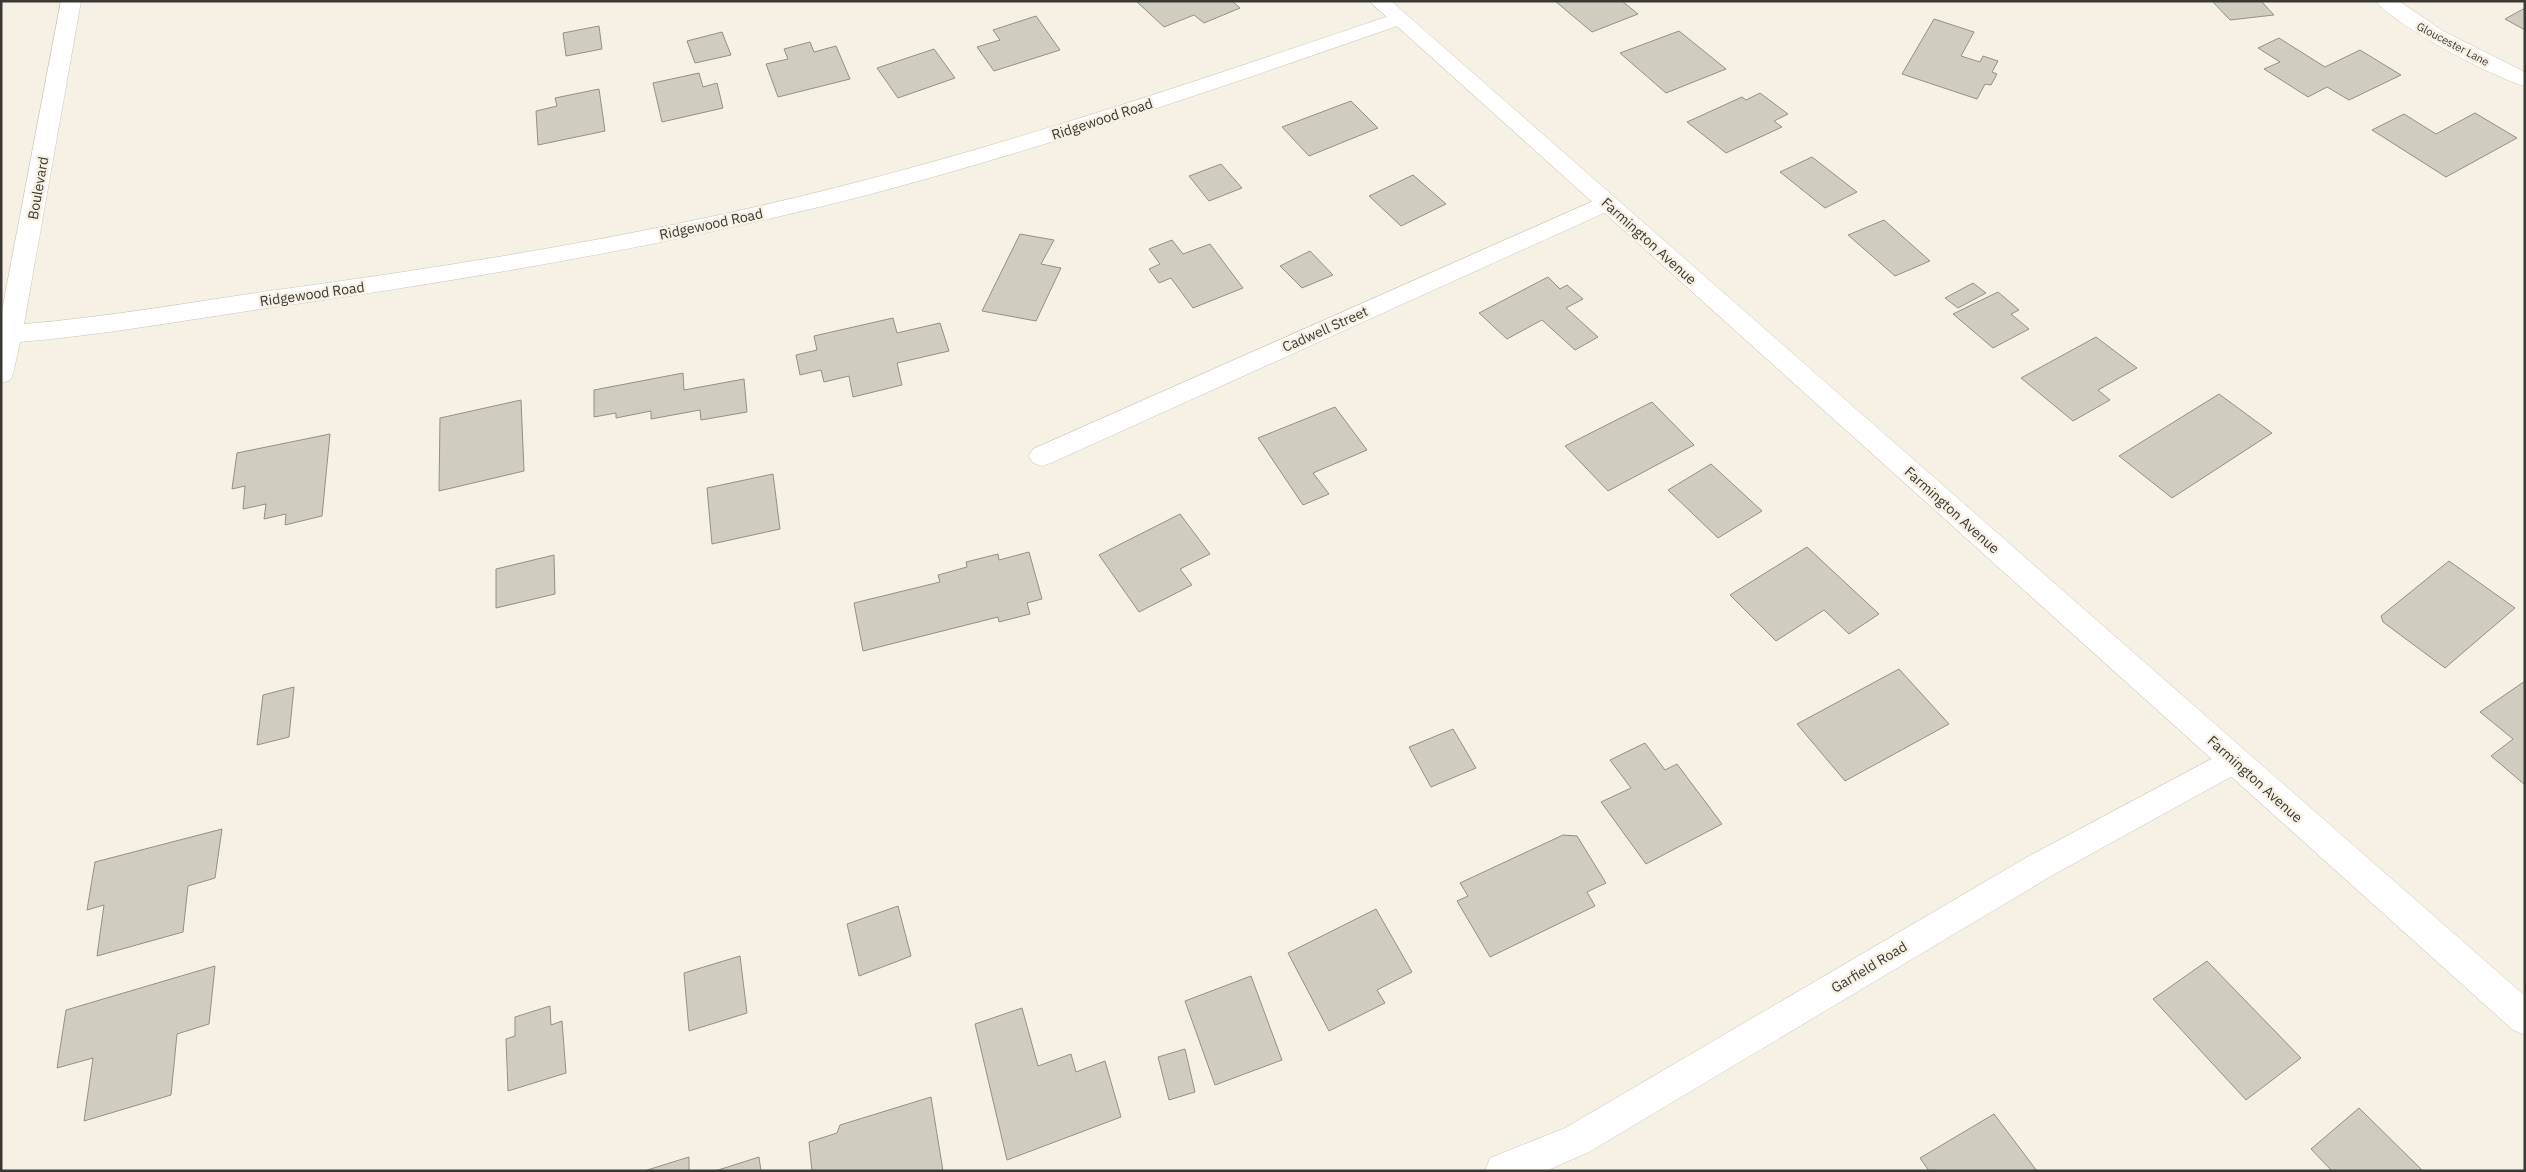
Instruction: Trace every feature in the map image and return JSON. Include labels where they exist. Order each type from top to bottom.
[{"type":"main road","name":"Boulevard","points":[[1,374],[5,335],[71,1]]},
{"type":"main road","name":"Farmington Avenue","points":[[1379,1],[2525,1018]]},
{"type":"main road","name":"Gloucester Lane","points":[[2386,1],[2409,20],[2467,53],[2525,80]]},
{"type":"main road","name":"Ridgewood Road","points":[[5,335],[114,322],[499,266],[667,234],[792,206],[930,171],[1072,130],[1399,19]]},
{"type":"main road","name":"Cadwell Street","points":[[1042,456],[1607,203]]},
{"type":"main road","name":"Garfield Road","points":[[1503,1171],[1577,1140],[2040,866],[2234,760]]},
{"type":"building","points":[[1136,1],[1232,1],[1240,8],[1204,23],[1194,15],[1164,27]]},
{"type":"building","points":[[1555,1],[1622,1],[1638,14],[1592,32]]},
{"type":"building","points":[[2212,1],[2261,1],[2274,15],[2230,20]]},
{"type":"building","points":[[2525,8],[2525,30],[2505,19]]},
{"type":"building","points":[[1036,16],[1060,50],[994,71],[977,47],[1000,40],[993,30]]},
{"type":"building","points":[[1934,19],[1974,32],[1961,56],[1980,62],[1983,56],[1998,61],[1992,72],[1997,74],[1991,85],[1985,84],[1977,99],[1902,74]]},
{"type":"building","points":[[599,26],[602,49],[566,56],[563,33]]},
{"type":"building","points":[[1679,31],[1726,69],[1666,93],[1620,53]]},
{"type":"building","points":[[722,32],[731,55],[695,63],[687,41]]},
{"type":"building","points":[[2279,38],[2325,67],[2360,50],[2401,75],[2349,100],[2327,87],[2308,97],[2264,69],[2280,62],[2258,48]]},
{"type":"building","points":[[810,42],[814,52],[836,46],[850,79],[778,97],[766,64],[788,59],[784,49]]},
{"type":"building","points":[[934,49],[955,78],[898,98],[877,68]]},
{"type":"building","points":[[699,73],[703,87],[717,83],[723,108],[662,122],[653,83]]},
{"type":"building","points":[[599,89],[605,131],[538,145],[536,111],[557,106],[555,98]]},
{"type":"building","points":[[1760,93],[1788,114],[1774,121],[1782,127],[1726,153],[1687,122],[1742,97],[1746,100]]},
{"type":"building","points":[[1351,101],[1378,128],[1309,156],[1282,127]]},
{"type":"building","points":[[2475,113],[2517,138],[2446,177],[2372,130],[2404,114],[2436,134]]},
{"type":"building","points":[[1812,157],[1857,192],[1825,208],[1780,172]]},
{"type":"building","points":[[1221,164],[1242,188],[1209,201],[1189,176]]},
{"type":"building","points":[[1413,175],[1446,204],[1401,226],[1369,196]]},
{"type":"building","points":[[1884,220],[1930,261],[1895,276],[1848,235]]},
{"type":"building","points":[[1020,234],[1054,240],[1041,264],[1061,268],[1036,321],[982,311]]},
{"type":"building","points":[[1172,240],[1183,254],[1210,244],[1243,288],[1193,308],[1171,278],[1159,283],[1149,269],[1160,264],[1149,249]]},
{"type":"building","points":[[1310,251],[1333,275],[1302,288],[1280,266]]},
{"type":"building","points":[[1548,277],[1560,289],[1567,285],[1583,299],[1566,308],[1598,337],[1575,350],[1542,320],[1507,339],[1479,313]]},
{"type":"building","points":[[1973,283],[1986,293],[1958,308],[1945,298]]},
{"type":"building","points":[[1998,292],[2019,310],[2011,314],[2029,329],[1993,348],[1953,314]]},
{"type":"building","points":[[893,318],[897,333],[940,323],[949,351],[897,363],[902,385],[853,397],[849,376],[824,382],[821,370],[800,375],[796,355],[817,350],[814,336]]},
{"type":"building","points":[[2096,337],[2137,368],[2098,390],[2110,400],[2073,421],[2021,378]]},
{"type":"building","points":[[683,373],[684,390],[744,379],[747,412],[701,420],[700,410],[651,419],[651,411],[616,418],[616,413],[594,417],[594,390]]},
{"type":"building","points":[[2219,394],[2272,433],[2172,498],[2119,456]]},
{"type":"building","points":[[521,400],[524,471],[439,491],[440,418]]},
{"type":"building","points":[[1652,402],[1694,445],[1608,491],[1565,446]]},
{"type":"building","points":[[1335,407],[1367,450],[1313,473],[1329,494],[1303,505],[1258,438]]},
{"type":"building","points":[[330,434],[322,516],[285,525],[286,514],[264,519],[266,504],[243,509],[245,486],[232,489],[237,453]]},
{"type":"building","points":[[1711,464],[1762,511],[1718,538],[1668,490]]},
{"type":"building","points":[[773,474],[780,529],[712,544],[707,488]]},
{"type":"building","points":[[1180,514],[1210,554],[1180,569],[1192,585],[1139,612],[1099,555]]},
{"type":"building","points":[[1807,547],[1879,614],[1849,634],[1824,610],[1776,641],[1730,595]]},
{"type":"building","points":[[1029,552],[1042,599],[1027,603],[1030,614],[999,622],[998,617],[863,651],[854,603],[940,582],[938,575],[967,567],[966,562],[998,554],[999,560]]},
{"type":"building","points":[[554,555],[555,594],[496,608],[496,569]]},
{"type":"building","points":[[2449,561],[2515,608],[2445,668],[2383,622],[2381,616]]},
{"type":"building","points":[[1899,669],[1949,724],[1845,781],[1797,724]]},
{"type":"building","points":[[2525,681],[2525,785],[2491,756],[2513,739],[2480,712]]},
{"type":"building","points":[[294,687],[289,737],[257,745],[263,695]]},
{"type":"building","points":[[1453,729],[1476,768],[1431,787],[1409,747]]},
{"type":"building","points":[[1645,743],[1665,770],[1677,764],[1722,824],[1646,864],[1601,802],[1631,788],[1610,760]]},
{"type":"building","points":[[222,829],[215,878],[188,886],[183,932],[97,956],[104,905],[87,910],[95,862]]},
{"type":"building","points":[[1563,835],[1577,836],[1606,883],[1587,892],[1595,906],[1490,957],[1457,901],[1468,896],[1460,883]]},
{"type":"building","points":[[898,906],[911,956],[859,976],[847,924]]},
{"type":"building","points":[[1376,909],[1412,972],[1377,990],[1385,1003],[1329,1031],[1288,953]]},
{"type":"building","points":[[740,956],[747,1013],[689,1031],[684,973]]},
{"type":"building","points":[[2207,961],[2301,1058],[2246,1100],[2153,999]]},
{"type":"building","points":[[215,966],[209,1024],[177,1034],[171,1095],[84,1121],[93,1058],[57,1068],[66,1010]]},
{"type":"building","points":[[1251,976],[1282,1060],[1215,1085],[1185,1001]]},
{"type":"building","points":[[550,1006],[551,1025],[562,1021],[566,1073],[508,1091],[506,1039],[515,1036],[515,1017]]},
{"type":"building","points":[[1022,1008],[1038,1066],[1071,1054],[1076,1072],[1105,1061],[1121,1117],[1007,1160],[975,1024]]},
{"type":"building","points":[[1185,1049],[1195,1092],[1169,1100],[1158,1057]]},
{"type":"building","points":[[931,1097],[943,1171],[812,1171],[809,1142],[837,1133],[840,1125]]},
{"type":"building","points":[[2359,1108],[2423,1171],[2332,1171],[2311,1149]]},
{"type":"building","points":[[1994,1114],[2037,1171],[1929,1171],[1920,1158]]},
{"type":"building","points":[[689,1157],[689,1171],[644,1171]]},
{"type":"building","points":[[759,1157],[761,1171],[715,1171]]}]
